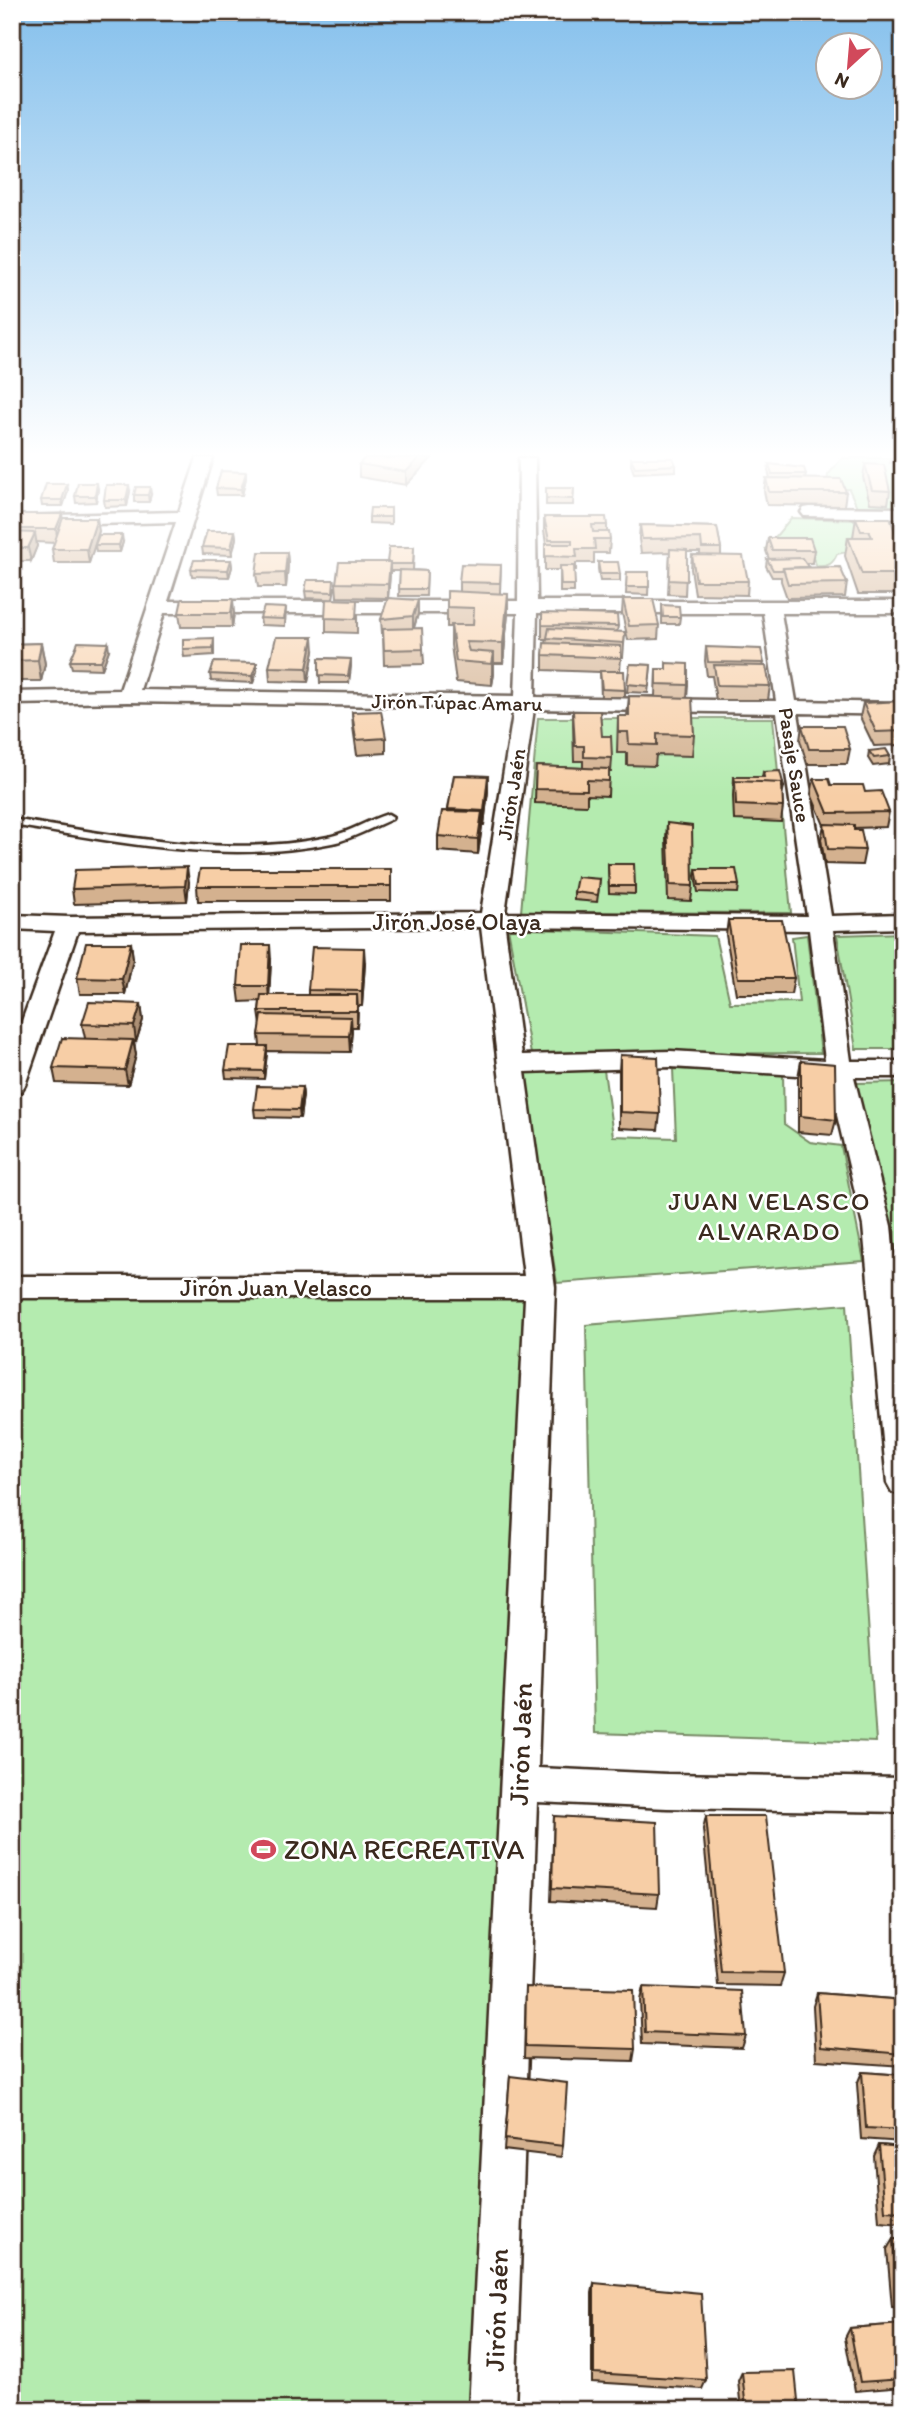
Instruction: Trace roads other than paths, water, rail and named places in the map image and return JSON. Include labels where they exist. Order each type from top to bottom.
[{"type":"street","points":[[128,696],[170,571]]},
{"type":"street","name":"Jirón Jaén","points":[[492,2410],[540,1287],[492,920],[525,703],[528,571]]},
{"type":"street","name":"Pasaje Sauce","points":[[771,606],[820,923],[839,1069],[877,1226],[903,1483]]},
{"type":"street","points":[[158,607],[903,607]]},
{"type":"street","name":"Jirón Túpac Amaru","points":[[12,698],[128,696],[903,709]]},
{"type":"street","name":"Jirón José Olaya","points":[[12,922],[903,921]]},
{"type":"street","points":[[12,1085],[69,924]]},
{"type":"street","points":[[511,1064],[671,1059],[839,1069],[903,1069]]},
{"type":"street","name":"Jirón Juan Velasco","points":[[12,1287],[540,1287]]},
{"type":"street","points":[[519,1784],[667,1791],[903,1795]]},
{"type":"lane","points":[[12,822],[141,843],[256,850],[332,840],[388,817]]},
{"type":"place","name":"ZONA RECREATIVA","points":[[264,1849]]},
{"type":"district","name":"JUAN VELASCO ALVARADO","points":[[770,1216]]}]
